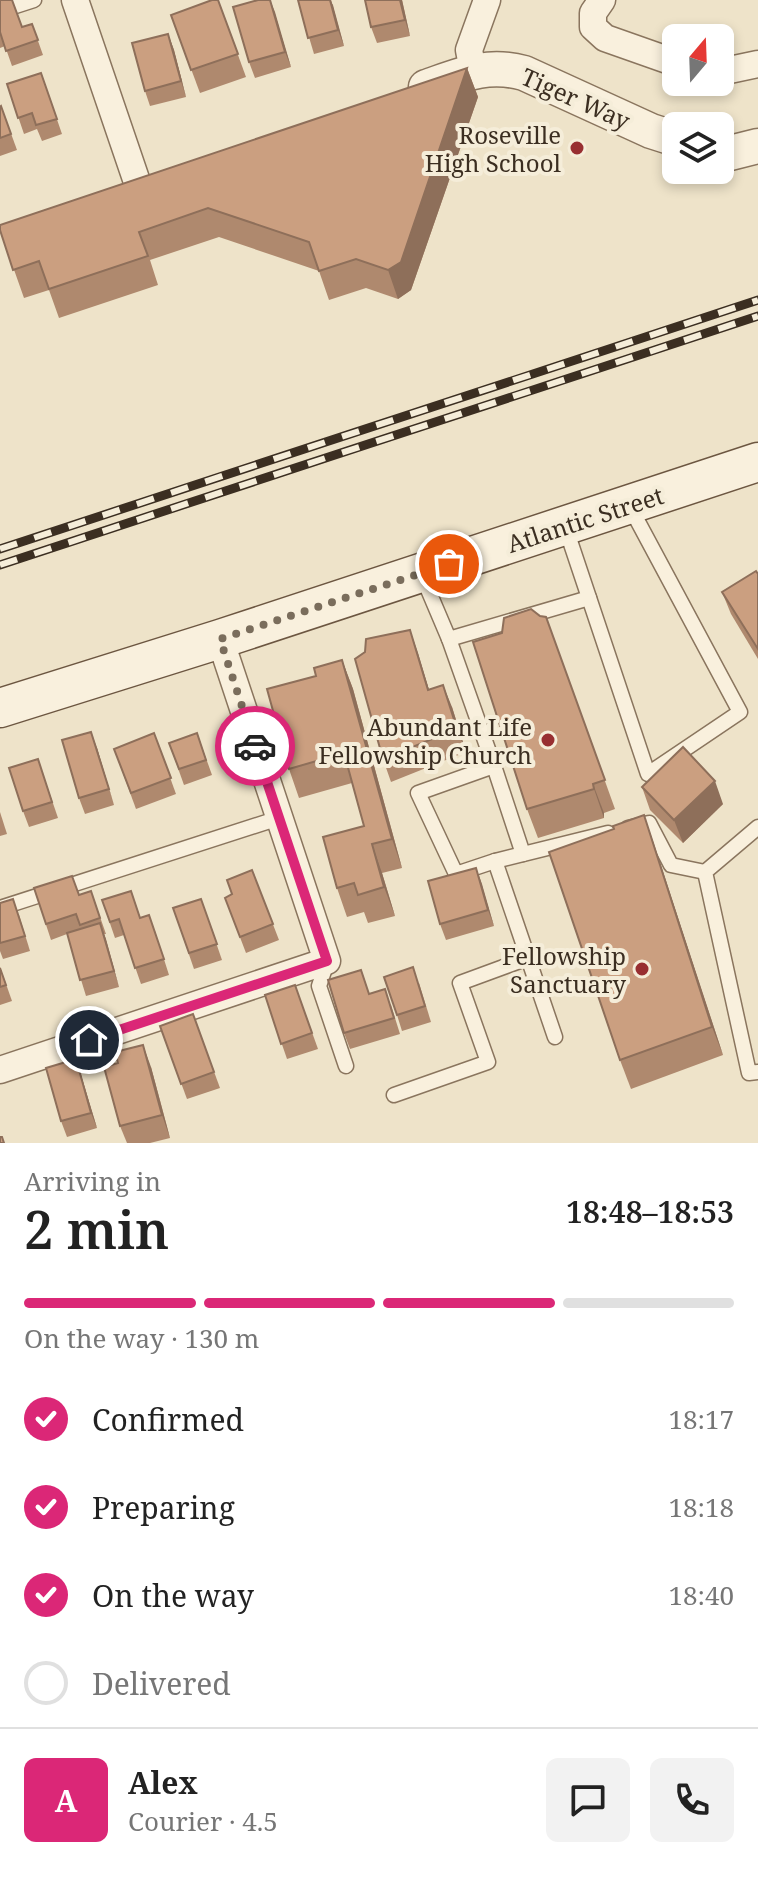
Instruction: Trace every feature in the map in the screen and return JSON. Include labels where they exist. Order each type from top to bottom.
[{"type":"main road","name":"Atlantic Street","points":[[0,708],[758,462]]},
{"type":"street","points":[[75,0],[138,182]]},
{"type":"street","points":[[473,71],[469,50],[487,0]]},
{"type":"street","points":[[602,0],[593,13],[593,27],[605,38],[662,58]]},
{"type":"street","points":[[734,69],[758,64]]},
{"type":"street","name":"Tiger Way","points":[[391,98],[473,71],[504,67],[662,135]]},
{"type":"street","points":[[734,152],[758,146]]},
{"type":"street","points":[[0,1070],[327,961],[220,639]]},
{"type":"lane","points":[[0,11],[34,0]]},
{"type":"lane","points":[[565,526],[648,780],[740,712],[629,505]]},
{"type":"lane","points":[[420,573],[449,639],[523,854]]},
{"type":"lane","points":[[449,639],[589,598]]},
{"type":"lane","points":[[494,766],[418,793],[456,874],[648,816],[671,865],[705,872]]},
{"type":"lane","points":[[0,908],[279,818]]},
{"type":"lane","points":[[705,872],[758,827]]},
{"type":"lane","points":[[495,861],[555,1037]]},
{"type":"lane","points":[[705,872],[749,1073],[758,1072]]},
{"type":"lane","points":[[394,1095],[488,1062],[460,983],[528,958]]},
{"type":"lane","points":[[327,961],[319,986],[346,1066]]},
{"type":"building","points":[[0,0],[12,0],[22,27],[32,24],[38,40],[6,51],[0,32]]},
{"type":"building","points":[[218,0],[238,54],[191,70],[171,15]]},
{"type":"building","points":[[270,0],[285,52],[249,62],[233,7]]},
{"type":"building","points":[[298,0],[330,0],[338,30],[308,38]]},
{"type":"building","points":[[365,0],[400,0],[405,20],[371,27]]},
{"type":"building","points":[[168,34],[181,81],[145,91],[132,43]]},
{"type":"building","points":[[467,68],[401,262],[388,270],[356,259],[319,271],[309,242],[208,208],[139,232],[148,256],[49,289],[39,261],[13,270],[0,225]]},
{"type":"building","points":[[41,73],[57,119],[36,125],[32,113],[18,118],[7,84]]},
{"type":"building","points":[[0,107],[11,134],[0,138]]},
{"type":"building","points":[[756,571],[758,574],[758,649],[722,592]]},
{"type":"building","name":"Abundant Life Fellowship Church","points":[[531,609],[546,617],[605,780],[593,784],[594,789],[527,809],[473,642],[502,633],[504,618]]},
{"type":"building","points":[[410,630],[428,690],[443,685],[457,729],[383,759],[355,659],[365,652],[366,639]]},
{"type":"building","points":[[342,660],[392,839],[372,844],[384,887],[358,895],[354,883],[337,888],[323,837],[364,826],[344,753],[289,769],[267,689],[316,676],[314,668]]},
{"type":"building","points":[[91,732],[109,789],[79,798],[62,740]]},
{"type":"building","points":[[154,733],[171,778],[131,793],[114,749]]},
{"type":"building","points":[[197,733],[206,760],[179,769],[169,743]]},
{"type":"building","points":[[683,747],[715,781],[674,820],[642,787]]},
{"type":"building","points":[[38,759],[52,802],[23,811],[9,768]]},
{"type":"building","name":"Fellowship Sanctuary","points":[[644,815],[712,1027],[620,1060],[549,852]]},
{"type":"building","points":[[476,868],[488,910],[440,924],[428,881]]},
{"type":"building","points":[[252,870],[273,924],[240,937],[225,898],[232,894],[227,880]]},
{"type":"building","points":[[72,876],[79,895],[91,891],[100,918],[80,925],[76,914],[46,924],[34,888]]},
{"type":"building","points":[[131,891],[140,918],[149,915],[164,959],[135,968],[119,919],[110,922],[102,900]]},
{"type":"building","points":[[13,899],[25,936],[0,943],[0,903]]},
{"type":"building","points":[[201,899],[217,944],[189,953],[173,908]]},
{"type":"building","points":[[100,923],[114,971],[80,980],[67,933]]},
{"type":"building","points":[[413,967],[425,1006],[397,1015],[384,977]]},
{"type":"building","points":[[0,968],[6,985],[0,987]]},
{"type":"building","points":[[361,970],[369,994],[385,989],[394,1018],[344,1033],[328,980]]},
{"type":"building","points":[[295,985],[312,1033],[281,1044],[265,995]]},
{"type":"building","points":[[193,1014],[214,1072],[181,1084],[160,1026]]},
{"type":"building","points":[[143,1045],[162,1115],[120,1126],[104,1067],[118,1063],[115,1052]]},
{"type":"building","points":[[76,1059],[91,1113],[61,1121],[46,1068]]},
{"type":"railway","points":[[0,549],[758,300]]},
{"type":"railway","points":[[0,565],[758,316]]},
{"type":"way so far","points":[[255,746],[220,639],[449,564]]},
{"type":"place","name":"Roseville High School","points":[[577,148]]},
{"type":"place","name":"Abundant Life Fellowship Church","points":[[548,740]]},
{"type":"place","name":"Fellowship Sanctuary","points":[[642,969]]},
{"type":"route","points":[[89,1040],[327,961],[255,746]]}]
